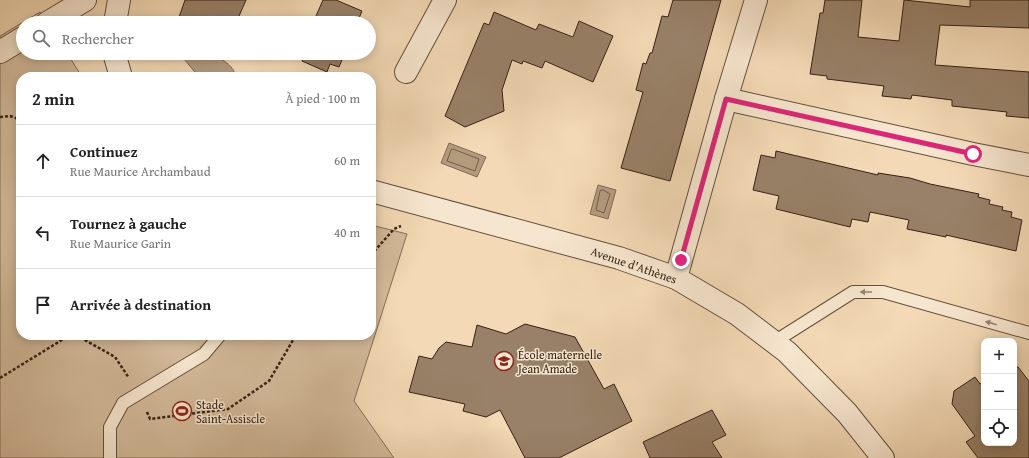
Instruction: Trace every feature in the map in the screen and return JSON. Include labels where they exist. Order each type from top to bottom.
[{"type":"street","points":[[59,16],[85,0]]},
{"type":"street","points":[[116,16],[118,0]]},
{"type":"street","points":[[406,72],[445,0]]},
{"type":"street","points":[[676,278],[726,99],[756,0]]},
{"type":"street","points":[[0,52],[16,42]]},
{"type":"street","points":[[116,60],[120,72]]},
{"type":"street","points":[[726,99],[1029,165]]},
{"type":"street","name":"Avenue d'Athènes","points":[[376,192],[619,258],[676,278],[737,314],[786,352],[847,413],[883,458]]},
{"type":"lane","points":[[774,342],[853,292],[883,292],[1029,333]]},
{"type":"lane","points":[[110,458],[110,427],[123,403],[204,354],[216,340]]},
{"type":"path","points":[[0,117],[10,116],[16,118]]},
{"type":"path","points":[[376,249],[394,229],[408,224]]},
{"type":"path","points":[[0,378],[62,340]]},
{"type":"path","points":[[85,340],[115,357],[140,393],[150,419],[228,409],[269,381],[293,340]]},
{"type":"shaded area","points":[[40,12],[43,16],[33,16]]},
{"type":"shaded area","points":[[16,26],[16,60],[71,60],[79,72],[16,72],[16,340],[373,340],[354,401],[394,458],[0,458],[0,36]]},
{"type":"shaded area","points":[[376,226],[407,234],[376,332]]},
{"type":"water","points":[[185,60],[222,60],[232,68],[234,72],[195,72]]},
{"type":"water","points":[[449,143],[486,157],[477,177],[441,163]]},
{"type":"water","points":[[598,185],[616,190],[608,219],[590,214]]},
{"type":"building","points":[[185,0],[246,0],[239,16],[179,16]]},
{"type":"building","points":[[323,0],[336,0],[362,11],[360,16],[316,16]]},
{"type":"building","points":[[673,0],[721,0],[670,181],[621,168],[643,92],[636,90],[643,63],[646,64],[650,53],[652,53],[662,16],[668,17]]},
{"type":"building","points":[[825,0],[862,0],[858,37],[899,41],[904,0],[970,7],[970,0],[1029,0],[1029,28],[940,25],[935,65],[1029,72],[1029,118],[1006,116],[1007,112],[952,106],[952,100],[912,95],[911,99],[882,96],[884,86],[827,79],[827,76],[810,74],[820,13],[823,13]]},
{"type":"building","points":[[494,12],[536,30],[539,24],[573,37],[579,21],[613,36],[593,82],[545,61],[542,68],[523,61],[522,64],[512,60],[502,90],[504,111],[465,127],[445,116],[484,23],[489,25]]},
{"type":"building","points":[[342,60],[339,67],[330,64],[327,72],[302,61]]},
{"type":"building","points":[[776,151],[878,175],[878,173],[910,178],[930,184],[979,194],[978,197],[990,200],[989,204],[1003,207],[1002,210],[1012,212],[1011,217],[1022,220],[1016,251],[946,235],[946,237],[907,229],[909,220],[870,212],[868,222],[852,219],[850,227],[776,209],[779,196],[753,190],[761,155],[775,158]]},
{"type":"building","points":[[525,324],[575,337],[604,389],[614,384],[632,421],[559,458],[525,458],[500,410],[486,417],[463,411],[465,404],[409,392],[419,356],[432,359],[439,348],[446,342],[472,347],[477,325],[506,334]]},
{"type":"building","points":[[1017,367],[1029,381],[1029,458],[978,458],[966,442],[975,436],[952,404],[954,391],[975,377],[980,384],[981,446],[1017,446]]},
{"type":"building","points":[[712,410],[726,435],[712,442],[722,458],[650,458],[643,442]]},
{"type":"place","name":"École maternelle Jean Amade","points":[[504,361]]},
{"type":"place","name":"Stade Saint-Assiscle","points":[[182,411]]},
{"type":"route","points":[[681,260],[685,251],[726,99],[973,154]]}]
